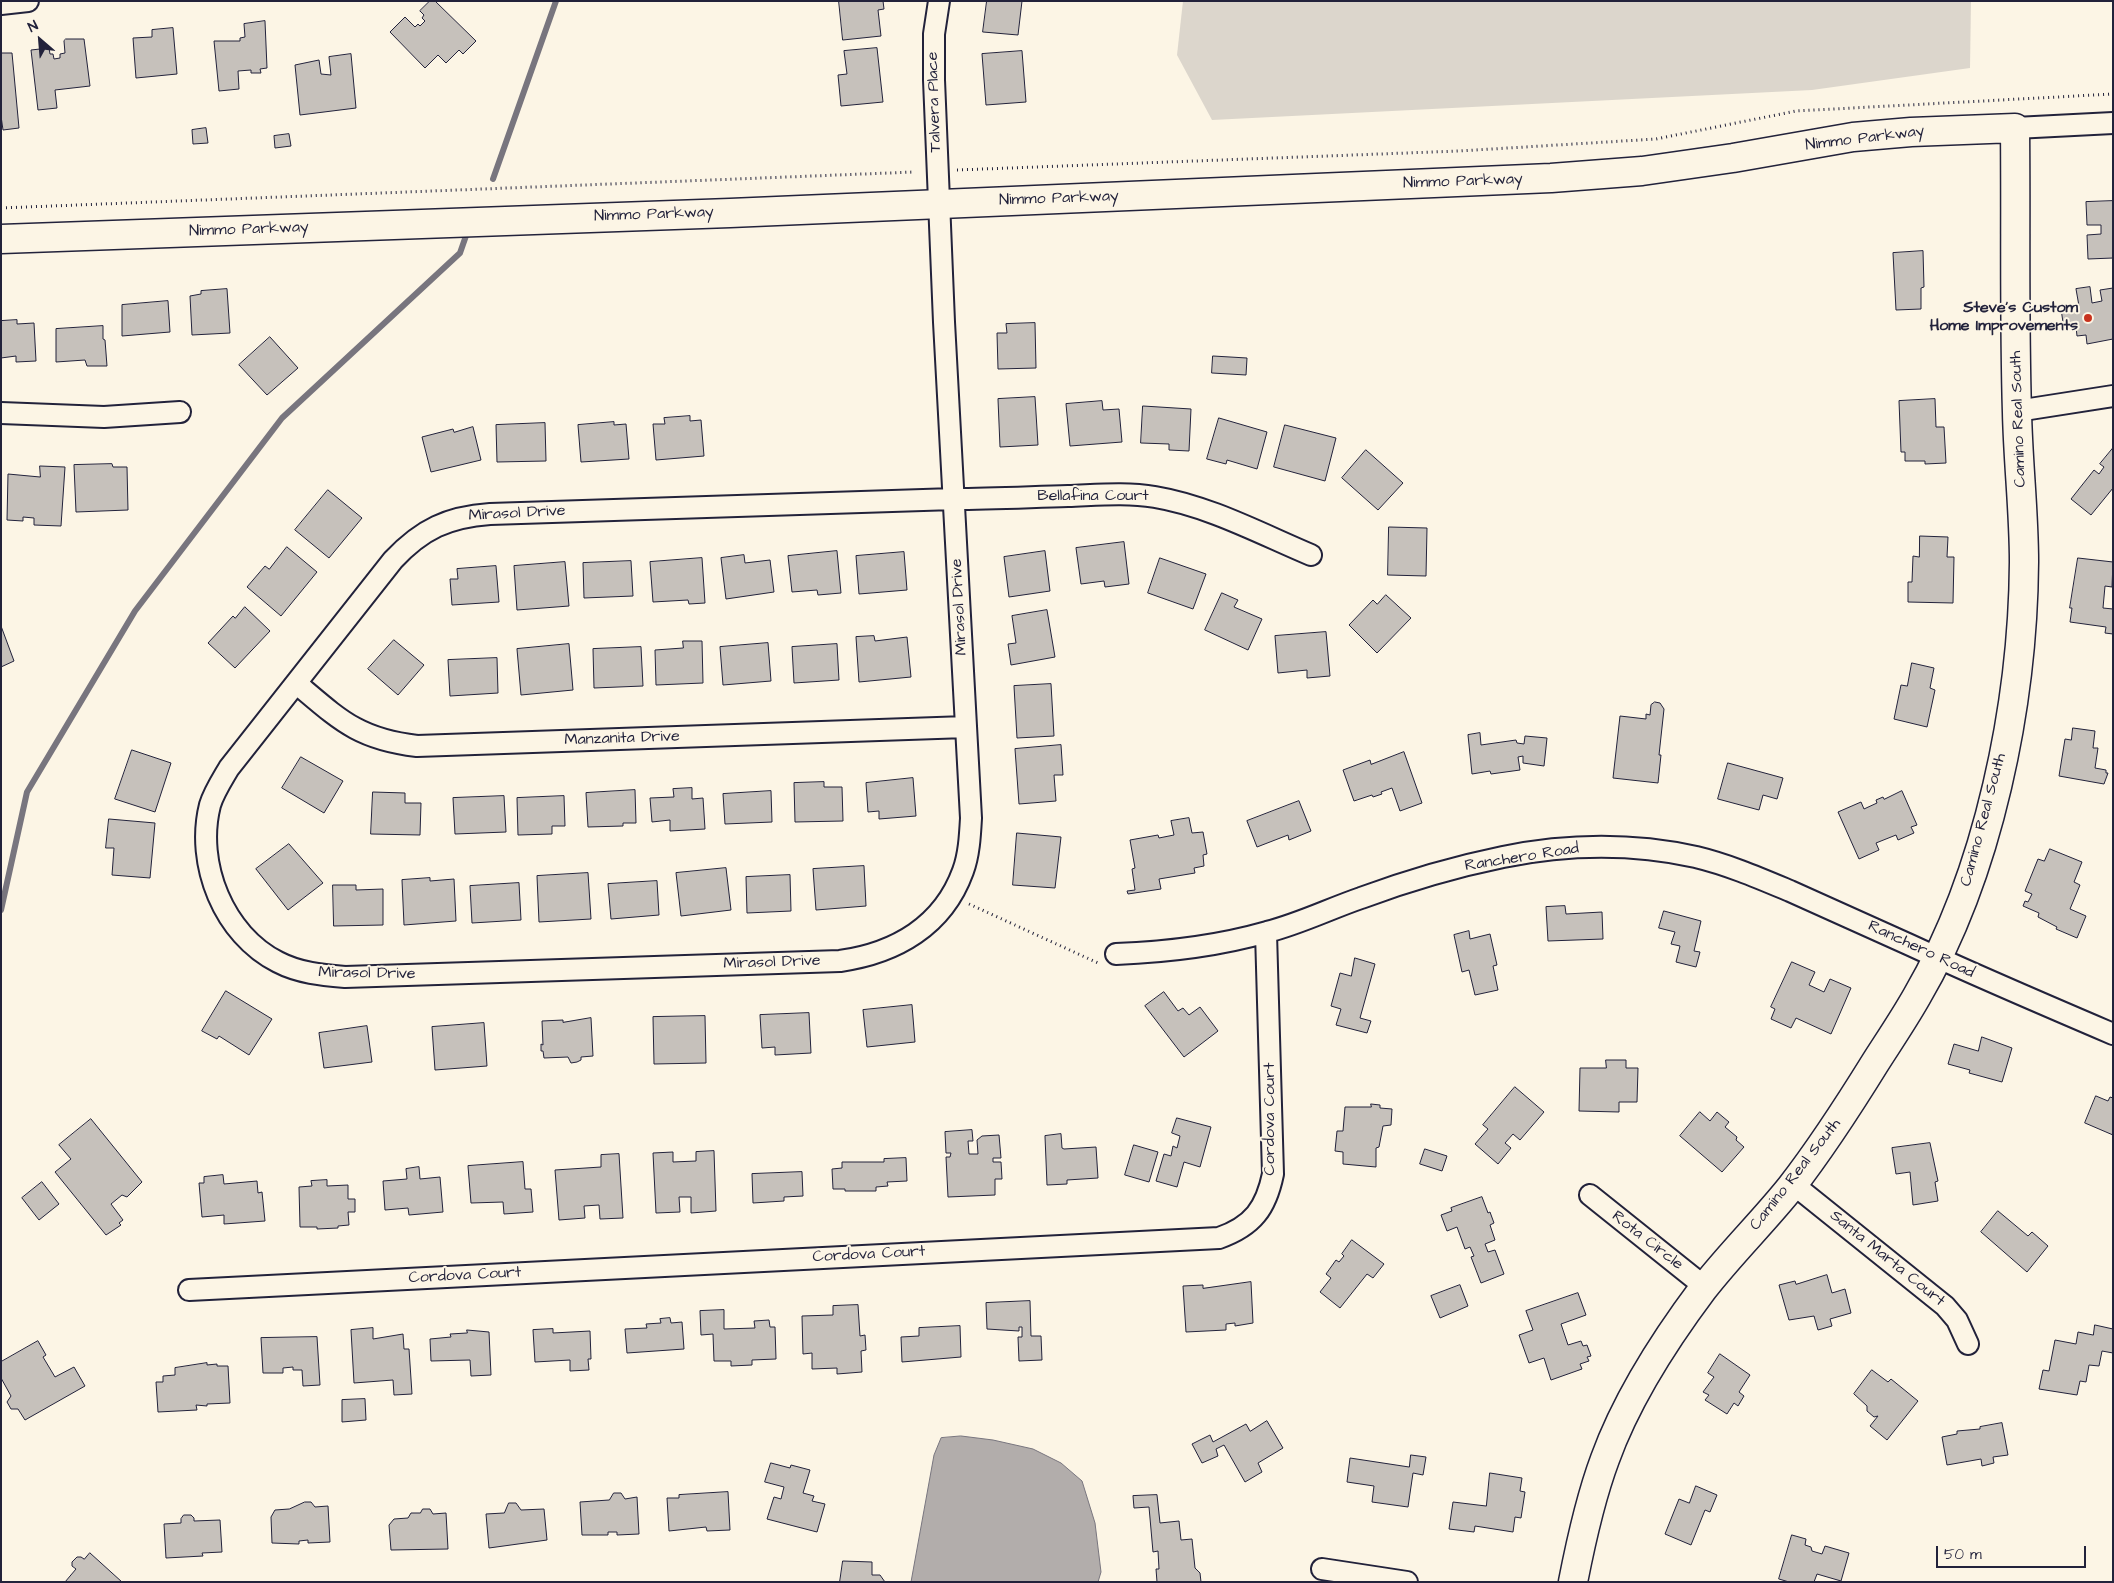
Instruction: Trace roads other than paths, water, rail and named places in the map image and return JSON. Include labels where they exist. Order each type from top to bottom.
[{"type":"street","points":[[1,4],[28,1]]},
{"type":"street","name":"Talvera Place","points":[[939,1],[934,34],[934,80],[939,204]]},
{"type":"street","name":"Nimmo Parkway","points":[[1,238],[939,204],[1550,178],[1642,171],[1733,158],[1853,137],[1911,132],[2113,123]]},
{"type":"street","name":"Camino Real South","points":[[1573,1582],[1594,1492],[1605,1457],[1629,1404],[1663,1344],[1705,1286],[1793,1184],[1838,1123],[1918,995],[1937,958],[1963,897],[1983,840],[2002,762],[2014,691],[2024,562],[2017,411],[2016,128]]},
{"type":"street","name":"Mirasol Drive","points":[[939,204],[971,818],[969,846],[964,870],[954,891],[941,910],[905,941],[885,951],[864,958],[840,961],[355,977],[320,975],[297,970],[278,963],[261,952],[231,920],[219,898],[211,876],[207,852],[206,828],[210,805],[218,786],[229,768],[398,554],[409,543],[428,530],[468,515],[954,500]]},
{"type":"street","points":[[2017,411],[2113,396]]},
{"type":"street","points":[[1,414],[104,417],[180,412]]},
{"type":"street","name":"Bellafina Court","points":[[954,500],[1116,494],[1155,496],[1202,509],[1311,555]]},
{"type":"street","name":"Manzanita Drive","points":[[296,683],[337,718],[353,728],[373,738],[417,746],[966,727]]},
{"type":"street","name":"Ranchero Road","points":[[1110,961],[1151,952],[1204,946],[1266,933],[1358,898],[1430,874],[1504,857],[1565,848],[1610,846],[1671,853],[1698,858],[1740,870],[1998,986],[2113,1034]]},
{"type":"street","name":"Cordova Court","points":[[189,1290],[1219,1238],[1233,1233],[1249,1223],[1261,1209],[1269,1192],[1273,1174],[1266,933]]},
{"type":"street","name":"Santa Marta Court","points":[[1793,1184],[1945,1306],[1957,1320],[1968,1344]]},
{"type":"street","name":"Rota Circle","points":[[1590,1195],[1705,1286]]},
{"type":"street","points":[[1322,1568],[1407,1582]]},
{"type":"waterway","points":[[493,179],[556,1]]},
{"type":"waterway","points":[[1,910],[27,792],[135,611],[282,418],[460,253],[468,230]]},
{"type":"place","name":"Steve's Custom Home Improvements","points":[[2088,318]]}]
